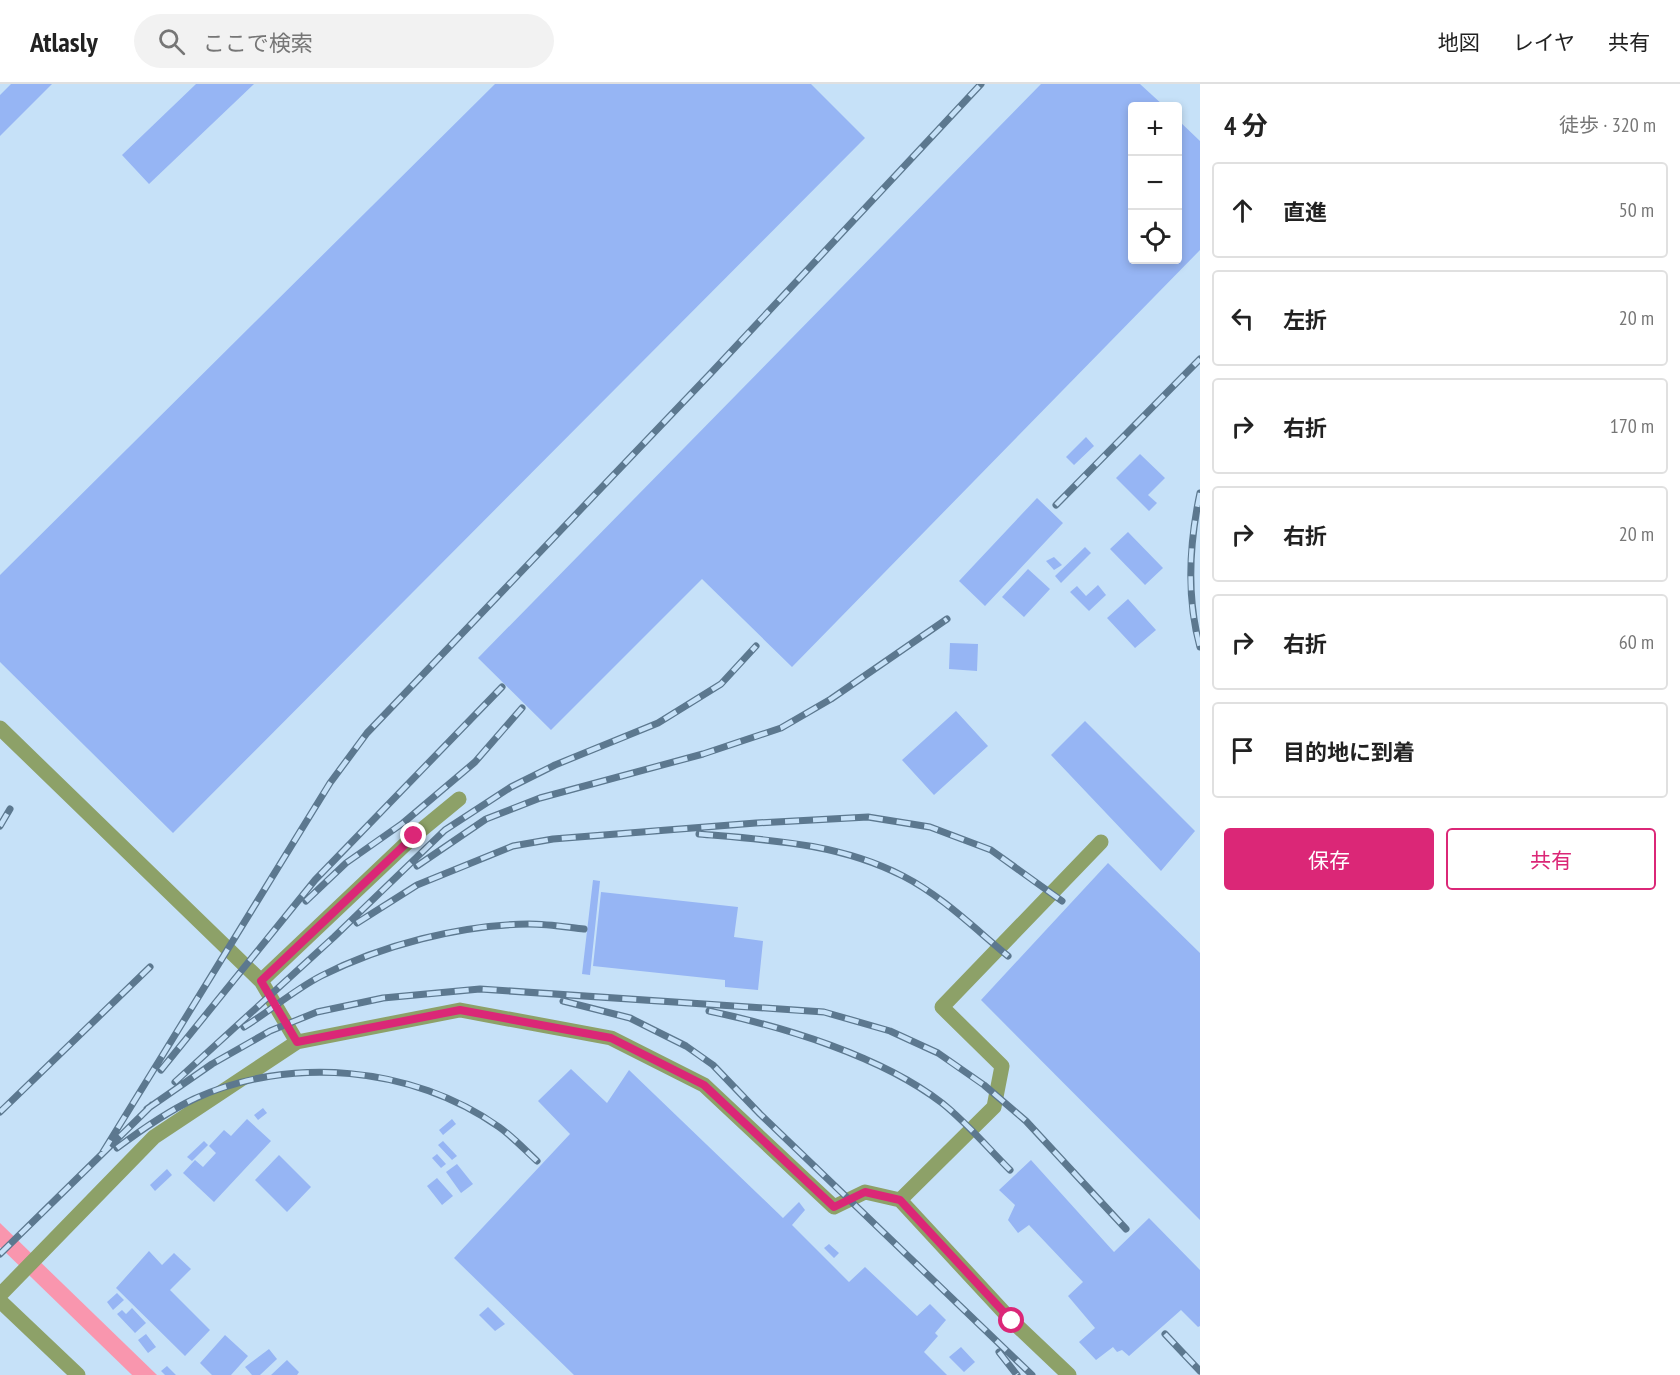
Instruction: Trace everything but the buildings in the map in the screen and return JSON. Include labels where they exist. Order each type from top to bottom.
[{"type":"lane","points":[[0,728],[261,981],[297,1042]]},
{"type":"lane","points":[[261,981],[414,836],[459,799]]},
{"type":"lane","points":[[900,1200],[994,1107],[1002,1066],[942,1007],[1101,842]]},
{"type":"lane","points":[[0,1295],[154,1137],[297,1042],[460,1010],[611,1038],[704,1085],[834,1207],[865,1192],[900,1200],[1012,1321],[1069,1375]]},
{"type":"lane","points":[[0,1301],[78,1375]]},
{"type":"shaded area","points":[[0,1223],[157,1375],[132,1375],[0,1247]]},
{"type":"railway","points":[[103,1152],[330,783],[367,733],[711,373],[981,84]]},
{"type":"railway","points":[[1056,505],[1200,359]]},
{"type":"railway","points":[[1200,493],[1191,551],[1191,590],[1200,647]]},
{"type":"railway","points":[[417,866],[486,819],[540,798],[703,754],[781,728],[831,699],[947,619]]},
{"type":"railway","points":[[175,1082],[334,937],[445,830],[511,787],[555,765],[658,723],[721,684],[756,646]]},
{"type":"railway","points":[[161,1070],[315,880],[502,687]]},
{"type":"railway","points":[[306,901],[346,863],[403,823],[475,762],[522,708]]},
{"type":"railway","points":[[0,826],[10,809]]},
{"type":"railway","points":[[357,923],[417,885],[513,846],[553,839],[756,823],[868,817],[930,827],[991,850],[1062,901]]},
{"type":"railway","points":[[699,834],[803,845],[854,856],[879,865],[931,893],[1008,956]]},
{"type":"railway","points":[[244,1027],[321,976],[395,946],[449,933],[503,925],[536,924],[584,929]]},
{"type":"railway","points":[[0,1112],[150,967]]},
{"type":"railway","points":[[147,1109],[212,1064],[270,1031],[317,1012],[383,998],[480,989],[824,1012],[890,1031],[938,1053],[984,1085],[1026,1121],[1126,1229]]},
{"type":"railway","points":[[563,1001],[630,1018],[686,1046],[713,1065],[760,1114],[1032,1375]]},
{"type":"railway","points":[[709,1011],[831,1045],[890,1071],[918,1086],[951,1110],[1010,1170]]},
{"type":"railway","points":[[117,1148],[145,1128],[194,1099],[231,1085],[270,1076],[310,1072],[350,1074],[390,1080],[428,1091],[465,1106],[499,1127],[537,1161]]},
{"type":"railway","points":[[0,1254],[152,1105]]},
{"type":"railway","points":[[1165,1334],[1200,1371]]},
{"type":"railway","points":[[999,1352],[1017,1375]]},
{"type":"route","points":[[414,836],[261,981],[297,1042],[460,1010],[611,1038],[704,1085],[834,1207],[865,1192],[900,1200],[1012,1321]]}]
